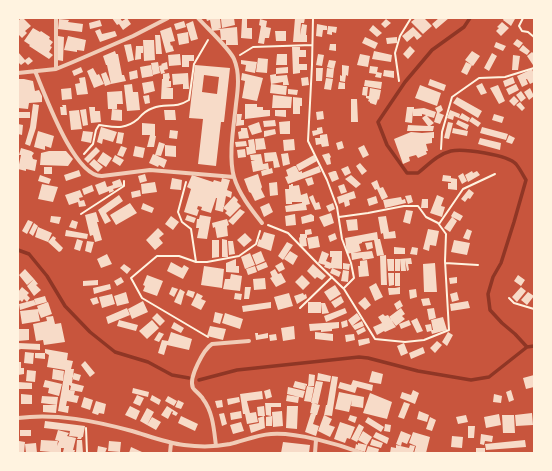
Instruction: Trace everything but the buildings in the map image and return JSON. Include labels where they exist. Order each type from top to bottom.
[{"type":"street","points":[[56,18],[56,69]]},
{"type":"street","points":[[18,73],[56,69],[133,36],[168,18]]},
{"type":"street","points":[[198,18],[229,51],[234,59],[237,69],[238,90],[233,135],[234,177],[239,190],[249,207],[262,223]]},
{"type":"street","points":[[35,72],[64,137],[89,172],[94,175],[102,176],[124,172],[150,170],[234,177]]},
{"type":"street","points":[[216,446],[210,411],[204,400],[193,388],[192,382],[201,356],[212,344],[218,342],[249,341]]},
{"type":"street","points":[[18,418],[47,416],[85,421],[130,431],[171,443],[199,447],[231,444],[270,434],[284,434],[338,445],[362,453]]},
{"type":"street","points":[[315,453],[316,440]]},
{"type":"street","points":[[170,453],[171,443]]},
{"type":"path","points":[[313,18],[308,141],[327,180],[337,207],[342,239],[351,263],[354,278],[344,288]]},
{"type":"path","points":[[399,81],[395,53],[400,36],[411,18]]},
{"type":"path","points":[[523,18],[519,26],[522,30],[528,32],[534,37]]},
{"type":"path","points":[[79,159],[93,144],[96,130],[99,126],[118,128],[126,127],[154,107],[182,105],[189,100],[194,64],[212,33]]},
{"type":"path","points":[[234,59],[253,47],[312,45]]},
{"type":"path","points":[[441,149],[442,132],[452,97],[479,78],[506,76],[534,68]]},
{"type":"path","points":[[82,214],[124,186],[124,172]]},
{"type":"path","points":[[189,173],[178,212],[182,222],[191,229],[196,262]]},
{"type":"path","points":[[439,224],[463,189],[495,174]]},
{"type":"path","points":[[218,342],[142,298],[131,278],[157,256],[179,256],[196,262],[207,262],[239,256],[256,244],[262,223],[288,233],[344,288],[375,339],[405,342],[424,340],[449,330],[445,264],[446,234],[439,224],[426,217],[418,206],[404,206],[339,217]]},
{"type":"path","points":[[445,264],[478,265]]},
{"type":"path","points":[[300,308],[332,277]]},
{"type":"path","points":[[509,298],[514,303],[534,309]]},
{"type":"path","points":[[85,421],[87,453]]},
{"type":"waterway","points":[[470,18],[464,27],[432,50],[405,82],[378,122],[387,145],[407,173],[418,173],[433,160],[446,152],[457,150],[475,151],[495,155],[511,161],[519,168],[526,180],[501,263],[493,277],[488,294],[490,310],[527,347]]},
{"type":"waterway","points":[[18,250],[29,254],[47,276],[65,306],[90,332],[115,352],[148,362],[172,375],[189,378]]},
{"type":"waterway","points":[[199,380],[237,370],[359,357],[418,371],[471,380],[489,377],[527,347],[534,346]]}]
